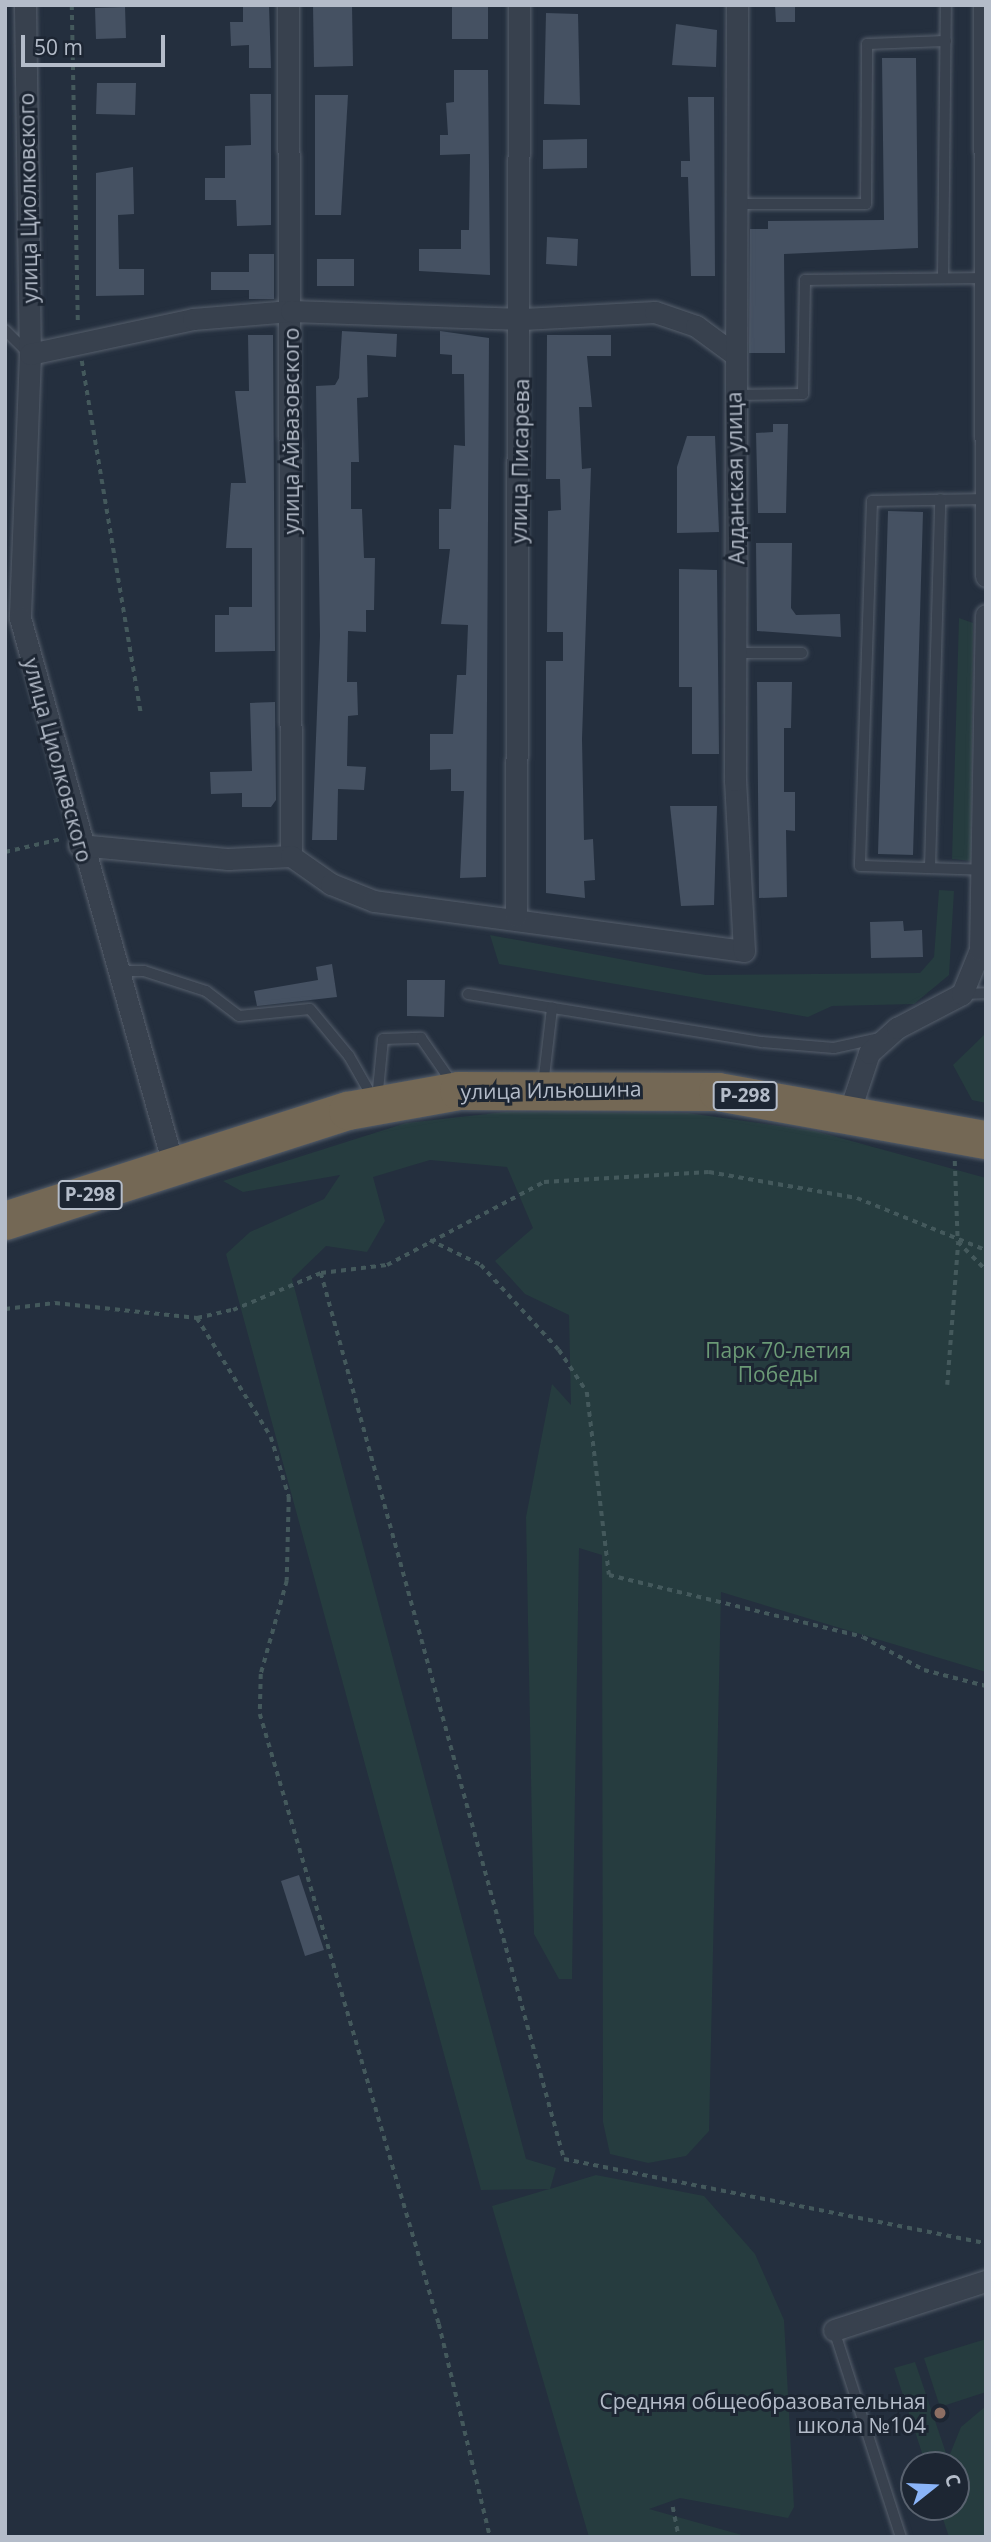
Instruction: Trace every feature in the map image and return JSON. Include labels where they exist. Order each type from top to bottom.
[{"type":"highway","name":"улица Ильюшина","points":[[5,1221],[377,1106],[459,1091],[543,1087],[718,1092],[849,1113],[971,1137]]},
{"type":"street","name":"улица Циолковского","points":[[25,5],[30,354],[20,618],[78,840],[120,971],[174,1168]]},
{"type":"street","name":"улица Айвазовского","points":[[288,5],[291,312],[290,856]]},
{"type":"street","name":"улица Писарева","points":[[516,916],[522,319],[519,5]]},
{"type":"street","name":"Алданская улица","points":[[516,916],[744,951],[735,780],[740,653],[733,395],[737,5]]},
{"type":"street","points":[[984,5],[986,576]]},
{"type":"street","points":[[30,354],[180,321],[291,312],[522,319],[655,312],[696,326],[734,354]]},
{"type":"street","points":[[849,1113],[869,1054],[886,1037],[962,993],[983,950],[986,615]]},
{"type":"street","points":[[78,840],[228,859],[290,856],[331,884],[374,901],[516,916]]},
{"type":"street","points":[[834,2330],[986,2281]]},
{"type":"lane","points":[[943,278],[946,5]]},
{"type":"lane","points":[[735,204],[866,204],[867,44],[946,41]]},
{"type":"lane","points":[[733,395],[803,394],[805,281],[984,278]]},
{"type":"lane","points":[[5,330],[30,354]]},
{"type":"lane","points":[[930,868],[940,499]]},
{"type":"lane","points":[[984,499],[873,500],[860,866],[985,870]]},
{"type":"lane","points":[[740,653],[802,653]]},
{"type":"lane","points":[[120,971],[144,971],[206,991],[239,1016],[310,1009],[349,1056],[377,1106]]},
{"type":"lane","points":[[962,993],[986,993]]},
{"type":"lane","points":[[468,994],[762,1042],[834,1048],[886,1037]]},
{"type":"lane","points":[[543,1087],[552,1007]]},
{"type":"lane","points":[[377,1106],[383,1039],[421,1038],[459,1091]]},
{"type":"lane","points":[[834,2330],[901,2537]]},
{"type":"path","points":[[5,852],[78,840]]},
{"type":"path","points":[[947,1385],[958,1242],[971,1137]]},
{"type":"path","points":[[5,1309],[55,1303],[197,1318],[233,1310],[321,1273],[387,1265],[544,1182],[709,1172],[857,1198],[900,1210],[958,1242],[986,1250]]},
{"type":"path","points":[[430,1240],[481,1265],[559,1350],[587,1392],[609,1574],[863,1637],[925,1670],[986,1686]]},
{"type":"path","points":[[958,1242],[986,1270]]},
{"type":"path","points":[[321,1273],[564,2159],[986,2243]]},
{"type":"path","points":[[197,1318],[271,1437],[289,1497],[287,1581],[261,1674],[260,1714],[439,2324],[491,2537]]},
{"type":"path","points":[[673,2507],[679,2537]]},
{"type":"green space","points":[[959,618],[973,623],[971,861],[952,859]]},
{"type":"green space","points":[[939,890],[954,891],[949,975],[914,1004],[832,1006],[808,1017],[499,964],[490,935],[706,975],[920,973],[934,957]]},
{"type":"green space","points":[[986,1033],[986,1103],[972,1100],[953,1065]]},
{"type":"green space","name":"Парк 70-летия Победы","points":[[505,1112],[688,1113],[815,1131],[986,1178],[986,1672],[721,1592],[709,2131],[686,2156],[648,2163],[610,2154],[603,2122],[602,1555],[579,1548],[572,1979],[559,1979],[534,1934],[526,1517],[552,1384],[571,1405],[569,1315],[525,1294],[495,1261],[533,1228],[507,1167],[430,1160],[373,1177],[385,1221],[367,1252],[326,1246],[292,1279],[526,2159],[556,2168],[550,2189],[596,2175],[704,2196],[755,2254],[784,2320],[794,2507],[788,2518],[680,2498],[649,2509],[749,2537],[589,2537],[492,2206],[549,2189],[481,2190],[226,1254],[250,1232],[324,1199],[340,1175],[243,1192],[223,1181],[406,1123]]},
{"type":"green space","points":[[986,2339],[986,2392],[940,2407],[924,2358]]},
{"type":"green space","points":[[915,2362],[945,2451],[921,2451],[894,2368]]},
{"type":"green space","points":[[986,2406],[986,2537],[949,2537],[944,2521],[970,2521],[970,2451],[951,2451],[961,2427]]},
{"type":"building","points":[[243,5],[269,5],[271,68],[249,68],[249,45],[231,46],[230,22],[243,22]]},
{"type":"building","points":[[313,5],[352,5],[353,66],[314,67]]},
{"type":"building","points":[[452,5],[488,5],[488,39],[452,39]]},
{"type":"building","points":[[775,5],[795,5],[795,22],[776,22]]},
{"type":"building","points":[[125,7],[126,38],[96,39],[95,8]]},
{"type":"building","points":[[546,13],[578,14],[580,105],[544,104]]},
{"type":"building","points":[[676,24],[717,30],[716,67],[672,65]]},
{"type":"building","points":[[882,58],[916,58],[918,248],[784,254],[785,353],[749,353],[750,229],[768,229],[768,221],[884,220]]},
{"type":"building","points":[[454,70],[488,70],[490,275],[419,271],[419,249],[461,249],[461,230],[469,230],[470,154],[440,155],[440,135],[448,135],[446,103],[454,102]]},
{"type":"building","points":[[97,83],[136,83],[135,115],[96,114]]},
{"type":"building","points":[[250,94],[271,94],[271,225],[237,226],[236,200],[205,200],[205,178],[225,178],[225,146],[251,145]]},
{"type":"building","points":[[315,95],[348,95],[341,215],[315,215]]},
{"type":"building","points":[[688,97],[714,97],[715,276],[691,276],[688,177],[681,177],[681,161],[690,161]]},
{"type":"building","points":[[587,139],[587,168],[543,169],[543,140]]},
{"type":"building","points":[[133,167],[134,214],[118,215],[119,269],[144,269],[144,295],[96,296],[96,173]]},
{"type":"building","points":[[547,237],[578,239],[577,266],[546,264]]},
{"type":"building","points":[[249,254],[274,254],[274,299],[249,299],[249,290],[211,290],[211,272],[249,272]]},
{"type":"building","points":[[317,259],[354,259],[354,286],[317,286]]},
{"type":"building","points":[[342,331],[397,334],[396,357],[367,355],[368,397],[357,398],[359,462],[351,462],[351,509],[362,509],[364,558],[375,558],[374,610],[366,610],[366,632],[348,631],[347,682],[357,682],[358,715],[348,716],[347,766],[366,767],[364,790],[338,789],[337,840],[312,840],[320,636],[316,386],[335,385],[339,378]]},
{"type":"building","points":[[440,331],[489,338],[486,877],[460,878],[464,791],[451,791],[451,769],[430,770],[430,734],[453,734],[457,675],[466,675],[468,625],[441,624],[450,549],[439,549],[439,509],[451,509],[454,445],[465,446],[464,374],[452,374],[452,355],[440,354]]},
{"type":"building","points":[[248,335],[273,335],[275,651],[215,652],[215,615],[229,615],[229,607],[252,607],[252,548],[226,548],[231,483],[246,483],[235,391],[249,391]]},
{"type":"building","points":[[547,335],[611,335],[611,356],[587,356],[592,407],[579,407],[582,469],[591,468],[582,739],[584,840],[593,839],[595,880],[584,881],[585,898],[546,893],[546,661],[563,661],[563,632],[547,632],[548,511],[561,510],[560,479],[546,479]]},
{"type":"building","points":[[773,424],[788,424],[786,513],[758,513],[756,433],[773,432]]},
{"type":"building","points":[[687,436],[715,436],[719,532],[677,533],[677,467]]},
{"type":"building","points":[[888,511],[923,512],[913,855],[878,854]]},
{"type":"building","points":[[756,543],[792,543],[791,608],[796,615],[840,614],[841,637],[757,631]]},
{"type":"building","points":[[679,569],[717,570],[719,754],[692,754],[692,687],[679,687]]},
{"type":"building","points":[[757,682],[792,682],[791,728],[784,728],[784,792],[795,792],[795,831],[786,830],[787,897],[759,898]]},
{"type":"building","points":[[275,702],[276,800],[271,807],[242,807],[242,793],[211,794],[210,772],[252,771],[250,703]]},
{"type":"building","points":[[670,806],[717,806],[714,905],[681,906]]},
{"type":"building","points":[[903,921],[904,931],[922,930],[923,957],[871,958],[870,922]]},
{"type":"building","points":[[332,964],[337,997],[257,1006],[254,991],[318,980],[316,967]]},
{"type":"building","points":[[407,980],[445,980],[444,1017],[407,1016]]},
{"type":"building","points":[[299,1875],[324,1950],[305,1956],[281,1881]]},
{"type":"place","name":"Средняя общеобразовательная школа №104","points":[[940,2413]]}]
